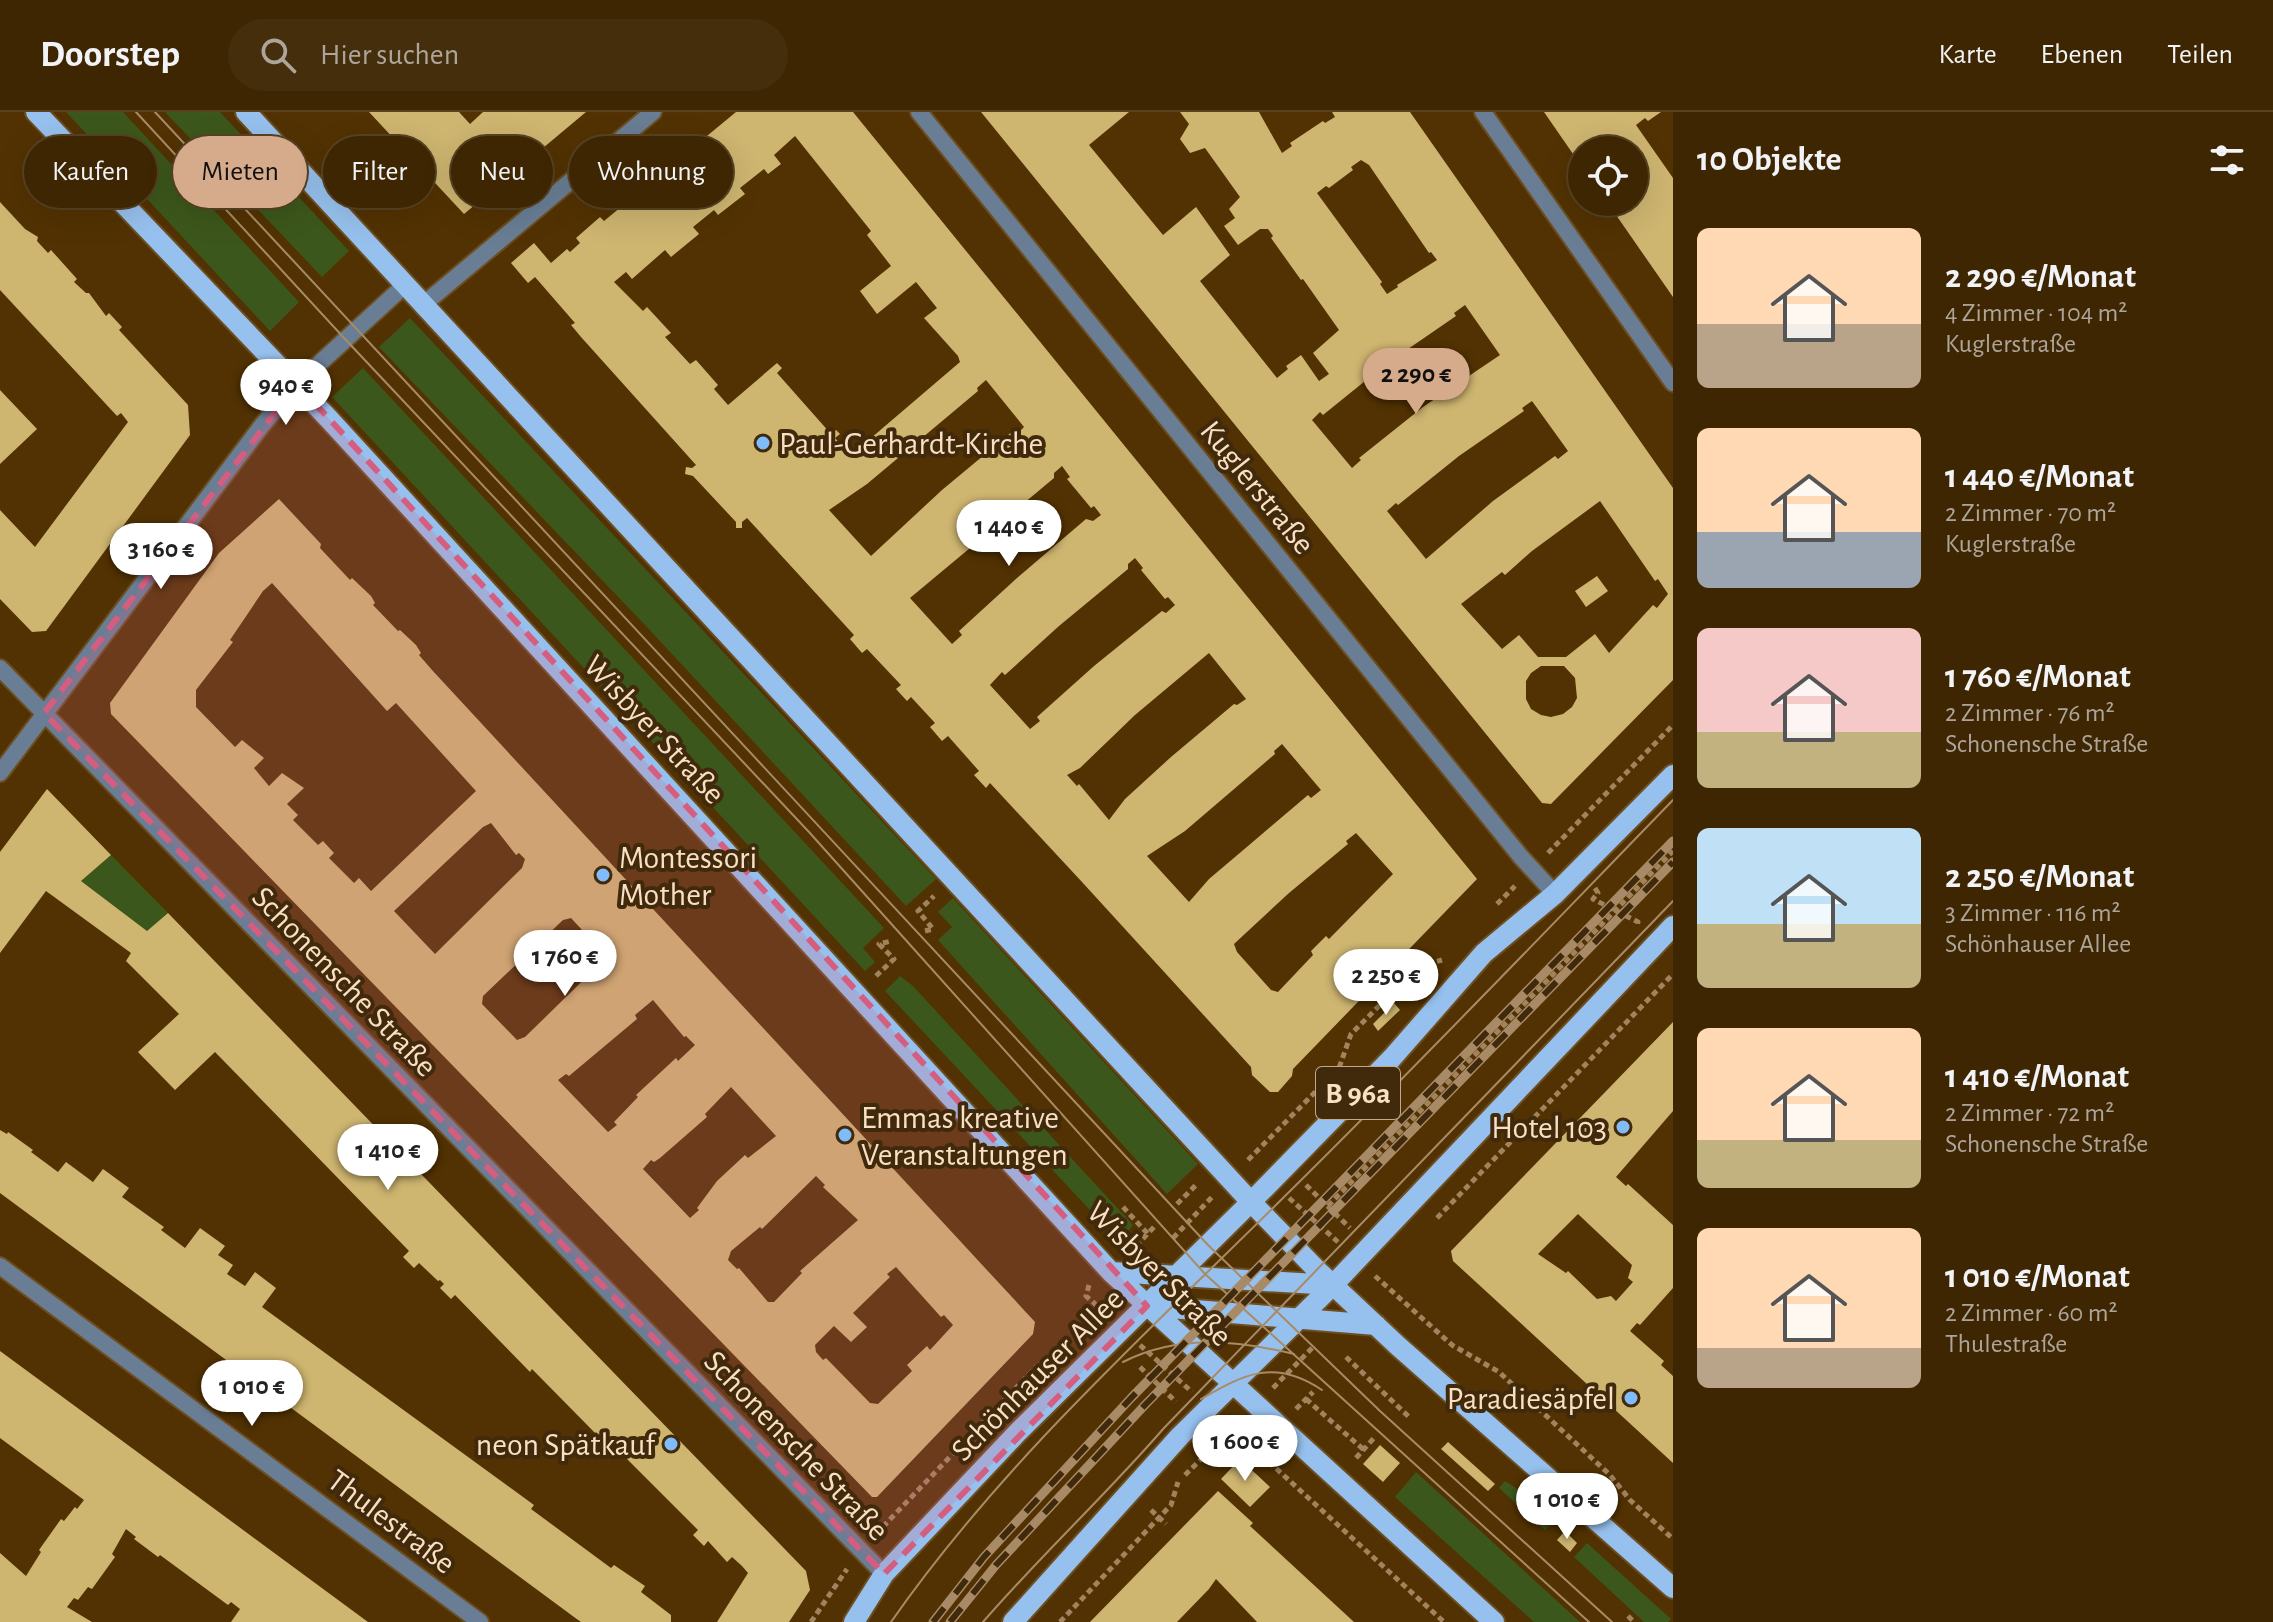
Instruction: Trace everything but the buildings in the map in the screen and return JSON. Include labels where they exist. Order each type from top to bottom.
[{"type":"main road","name":"Wisbyer Straße","points":[[36,112],[297,384],[1104,1264],[1231,1384],[1494,1622]]},
{"type":"main road","points":[[246,112],[1251,1202],[1376,1325],[1673,1588]]},
{"type":"main road","name":"Schönhauser Allee","points":[[884,1574],[1017,1433],[1392,1058],[1484,953],[1555,894],[1673,775]]},
{"type":"main road","points":[[1013,1622],[1209,1406],[1333,1285],[1673,926]]},
{"type":"main road","points":[[1104,1264],[1177,1276],[1333,1285]]},
{"type":"main road","points":[[1147,1306],[1376,1325]]},
{"type":"main road","name":"B 96a","points":[[854,1622],[884,1574]]},
{"type":"street","points":[[424,304],[653,112]]},
{"type":"street","name":"Kuglerstraße","points":[[919,112],[1521,857],[1555,894]]},
{"type":"street","points":[[1483,112],[1673,383]]},
{"type":"street","points":[[0,773],[263,424],[297,384],[406,284]]},
{"type":"street","name":"Schonensche Straße","points":[[0,668],[884,1574]]},
{"type":"street","name":"Thulestraße","points":[[0,1266],[480,1622]]},
{"type":"path","points":[[1552,849],[1673,725]]},
{"type":"path","points":[[1328,1206],[1673,851]]},
{"type":"path","points":[[1496,906],[1517,884]]},
{"type":"path","points":[[925,931],[933,929],[918,911],[943,887]]},
{"type":"path","points":[[1595,887],[1598,893],[1593,899],[1638,922],[1635,932],[1638,935]]},
{"type":"path","points":[[871,981],[894,959],[879,944],[891,941]]},
{"type":"path","points":[[1265,1143],[1339,1068],[1351,1034],[1418,967],[1444,959]]},
{"type":"path","points":[[1429,1226],[1673,974]]},
{"type":"path","points":[[1177,1204],[1207,1173]]},
{"type":"path","points":[[1271,1182],[1452,1345],[1499,1372],[1610,1475],[1630,1500],[1673,1539]]},
{"type":"path","points":[[1306,1185],[1350,1228]]},
{"type":"path","points":[[1123,1207],[1148,1234]]},
{"type":"path","points":[[1136,1246],[1154,1227]]},
{"type":"path","points":[[1104,1264],[1086,1296],[1444,1622]]},
{"type":"path","points":[[1354,1304],[1387,1269]]},
{"type":"path","points":[[1060,1622],[1171,1505],[1175,1485],[1337,1322]]},
{"type":"path","points":[[1353,1349],[1344,1359],[1409,1417]]},
{"type":"path","points":[[871,1540],[1036,1367],[1057,1355]]},
{"type":"path","points":[[1140,1367],[1178,1403]]},
{"type":"path","points":[[1295,1410],[1313,1392]]},
{"type":"path","points":[[1306,1399],[1364,1450]]},
{"type":"path","points":[[1356,1458],[1374,1438]]},
{"type":"path","points":[[1151,1510],[1166,1524]]},
{"type":"path","points":[[811,1622],[849,1566]]},
{"type":"path","points":[[1628,1616],[1634,1622]]},
{"type":"highlighted area","points":[[297,384],[1147,1306],[884,1574],[44,713]]},
{"type":"green space","points":[[66,112],[123,112],[145,136],[88,136]]},
{"type":"green space","points":[[165,112],[220,112],[242,136],[188,136]]},
{"type":"green space","points":[[157,149],[173,166],[173,208],[212,208],[299,302],[270,331],[155,208]]},
{"type":"green space","points":[[307,206],[349,251],[322,277],[256,208]]},
{"type":"green space","points":[[410,318],[936,879],[906,906],[645,625],[379,347]]},
{"type":"green space","points":[[363,368],[884,928],[863,948],[875,962],[865,971],[332,397]]},
{"type":"green space","points":[[111,855],[168,913],[147,931],[81,881]]},
{"type":"green space","points":[[953,898],[1198,1164],[1167,1194],[938,940],[952,927],[938,912]]},
{"type":"green space","points":[[900,976],[913,986],[1133,1225],[1121,1240],[885,991]]},
{"type":"green space","points":[[1416,1472],[1580,1622],[1534,1622],[1395,1497]]},
{"type":"green space","points":[[1505,1481],[1558,1516],[1545,1530],[1499,1488]]},
{"type":"green space","points":[[1587,1543],[1671,1619],[1668,1622],[1644,1622],[1574,1557]]},
{"type":"tram line","points":[[136,112],[809,832],[1205,1274],[1589,1622]]},
{"type":"tram line","points":[[155,112],[1208,1245],[1380,1411],[1612,1622]]},
{"type":"tram line","points":[[891,1622],[980,1508],[1078,1401],[1382,1099],[1673,800]]},
{"type":"tram line","points":[[983,1622],[1164,1428],[1673,901]]},
{"type":"tram line","points":[[1123,1362],[1165,1347],[1207,1342],[1251,1345],[1294,1354]]},
{"type":"tram line","points":[[1201,1399],[1231,1383],[1260,1373],[1289,1374],[1322,1390]]},
{"type":"railway","points":[[933,1622],[984,1557],[1132,1397],[1673,841]]},
{"type":"railway","points":[[950,1622],[996,1565],[1144,1406],[1673,862]]},
{"type":"place","name":"Paul-Gerhardt-Kirche","points":[[763,443]]},
{"type":"place","name":"Montessori Mother","points":[[603,875]]},
{"type":"place","name":"Hotel 103","points":[[1623,1127]]},
{"type":"place","name":"Emmas kreative Veranstaltungen","points":[[845,1135]]},
{"type":"place","name":"Paradiesäpfel","points":[[1631,1398]]},
{"type":"place","name":"neon Spätkauf","points":[[671,1444]]}]
